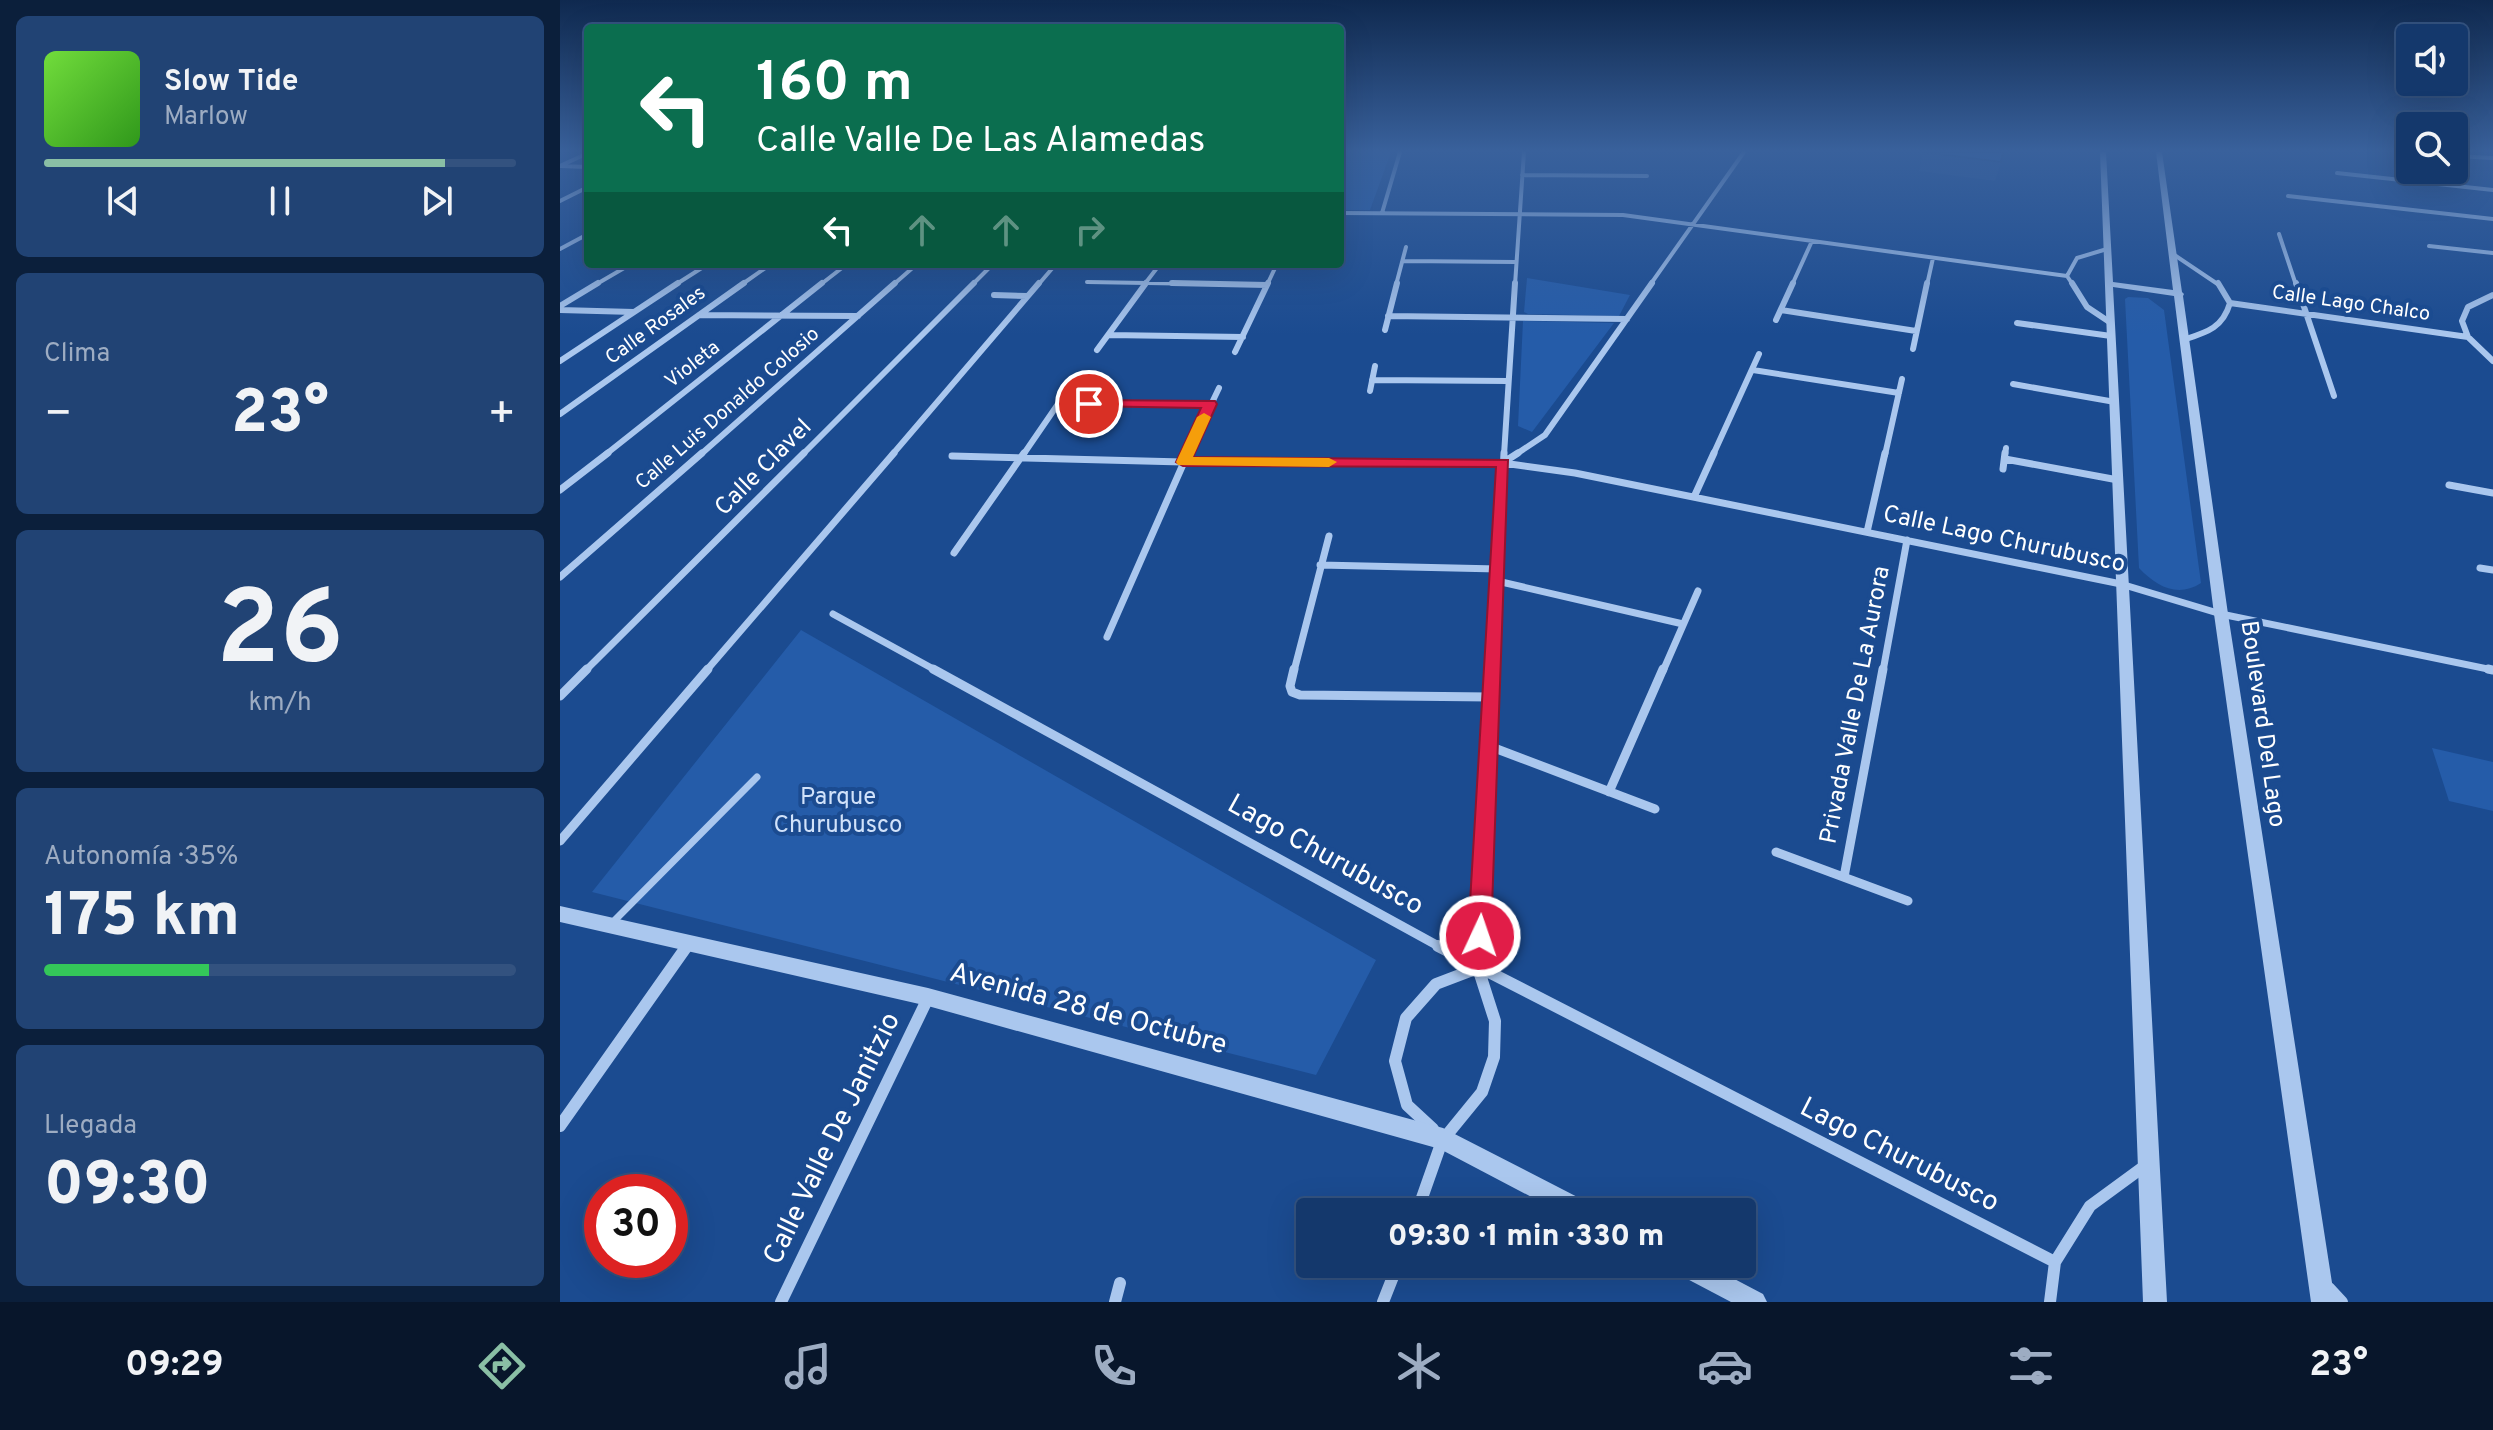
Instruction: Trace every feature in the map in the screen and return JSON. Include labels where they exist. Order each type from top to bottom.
[{"type":"street","points":[[1344,213],[1623,215],[2067,276],[2087,307],[2111,329]]},
{"type":"street","points":[[1503,463],[1545,435],[1702,213]]},
{"type":"street","points":[[2106,213],[2155,1302]]},
{"type":"street","name":"Boulevard Del Lago","points":[[2167,213],[2221,614],[2323,1302]]},
{"type":"street","points":[[2437,213],[2493,219]]},
{"type":"street","points":[[1422,1198],[1443,1139],[1472,1107],[1490,1070],[1497,1033],[1493,997],[1478,968],[1503,463],[1520,214]]},
{"type":"street","points":[[2279,234],[2334,396]]},
{"type":"street","points":[[560,249],[584,236]]},
{"type":"street","points":[[1776,320],[1812,241]]},
{"type":"street","points":[[2429,246],[2493,253]]},
{"type":"street","points":[[1385,330],[1406,247]]},
{"type":"street","points":[[2067,276],[2077,258],[2107,249]]},
{"type":"street","points":[[2173,254],[2218,283],[2230,303],[2227,320],[2218,329],[2186,339]]},
{"type":"street","points":[[1913,349],[1933,258]]},
{"type":"street","points":[[1403,261],[1515,262]]},
{"type":"street","points":[[560,308],[625,268]]},
{"type":"street","points":[[560,361],[702,268]]},
{"type":"street","name":"Calle Rosales","points":[[560,414],[765,268]]},
{"type":"street","name":"Violeta","points":[[560,490],[842,268]]},
{"type":"street","name":"Calle Luis Donaldo Colosio","points":[[560,577],[912,268]]},
{"type":"street","name":"Calle Clavel","points":[[560,696],[989,268]]},
{"type":"street","points":[[560,841],[1052,268]]},
{"type":"street","points":[[1097,350],[1157,268]]},
{"type":"street","points":[[1235,352],[1275,268]]},
{"type":"street","points":[[1087,282],[1267,285]]},
{"type":"street","points":[[2109,284],[2180,294]]},
{"type":"street","points":[[994,295],[1027,296]]},
{"type":"street","points":[[2493,295],[2468,307],[2462,321],[2468,337],[2493,361]]},
{"type":"street","name":"Calle Lago Chalco","points":[[2230,303],[2468,337]]},
{"type":"street","points":[[560,308],[634,312]]},
{"type":"street","points":[[1781,310],[1916,331]]},
{"type":"street","points":[[699,315],[858,316]]},
{"type":"street","points":[[1388,316],[1627,319]]},
{"type":"street","points":[[2016,331],[2018,320],[2111,329]]},
{"type":"street","points":[[1109,335],[1243,337]]},
{"type":"street","points":[[1694,497],[1759,354]]},
{"type":"street","points":[[1370,391],[1375,366]]},
{"type":"street","points":[[1753,370],[1899,393]]},
{"type":"street","points":[[1867,532],[1902,379]]},
{"type":"street","points":[[1372,380],[1508,381]]},
{"type":"street","points":[[2013,384],[2115,402]]},
{"type":"street","points":[[954,553],[1069,388]]},
{"type":"street","points":[[1107,637],[1183,462],[1219,388]]},
{"type":"street","points":[[1059,403],[1210,404]]},
{"type":"street","points":[[2003,469],[2006,448]]},
{"type":"street","name":"Calle Lago Churubusco","points":[[952,456],[1183,462],[1503,463],[1575,473],[2121,584],[2221,614],[2493,670]]},
{"type":"street","points":[[2005,459],[2118,480]]},
{"type":"street","points":[[2449,485],[2493,493]]},
{"type":"street","points":[[1329,536],[1290,686],[1292,692],[1300,695],[1490,697]]},
{"type":"street","name":"Privada Valle De La Aurora","points":[[1844,877],[1907,540]]},
{"type":"street","points":[[1320,565],[1498,569]]},
{"type":"street","points":[[2480,568],[2493,570]]},
{"type":"street","points":[[1497,581],[1683,624]]},
{"type":"street","points":[[1609,792],[1698,591]]},
{"type":"street","name":"Lago Churubusco","points":[[833,614],[1478,968],[2055,1262]]},
{"type":"street","points":[[1489,746],[1655,809]]},
{"type":"street","name":"Privada Valle De La Aurora","points":[[1776,852],[1908,901]]},
{"type":"street","name":"Avenida 28 de Octubre","points":[[560,914],[928,997],[1443,1139],[1556,1198]]},
{"type":"street","points":[[560,1126],[690,942]]},
{"type":"street","points":[[1443,1139],[1407,1105],[1395,1061],[1406,1018],[1436,984],[1478,968]]},
{"type":"street","name":"Calle Valle De Janitzio","points":[[781,1302],[928,997]]},
{"type":"street","points":[[2050,1302],[2055,1262],[2090,1206],[2150,1162]]},
{"type":"street","points":[[1383,1302],[1392,1278]]},
{"type":"street","points":[[1709,1278],[1755,1302]]},
{"type":"street","points":[[2320,1279],[2342,1302]]},
{"type":"street","points":[[1115,1302],[1120,1283]]},
{"type":"lane","points":[[610,924],[757,777]]},
{"type":"green space","points":[[1527,278],[1630,295],[1619,316],[1528,314],[1524,312]]},
{"type":"green space","points":[[2148,298],[2164,310],[2201,583],[2184,590],[2160,585],[2139,568],[2125,299]]},
{"type":"green space","points":[[1523,321],[1614,323],[1532,432],[1518,426]]},
{"type":"green space","name":"Parque Churubusco","points":[[801,630],[1376,960],[1316,1075],[592,892]]},
{"type":"green space","points":[[2432,748],[2493,762],[2493,811],[2449,801]]},
{"type":"slow traffic","points":[[1204,417],[1183,462],[1329,462]]},
{"type":"route","points":[[1089,404],[1210,404],[1183,462],[1503,463],[1480,936]]}]
